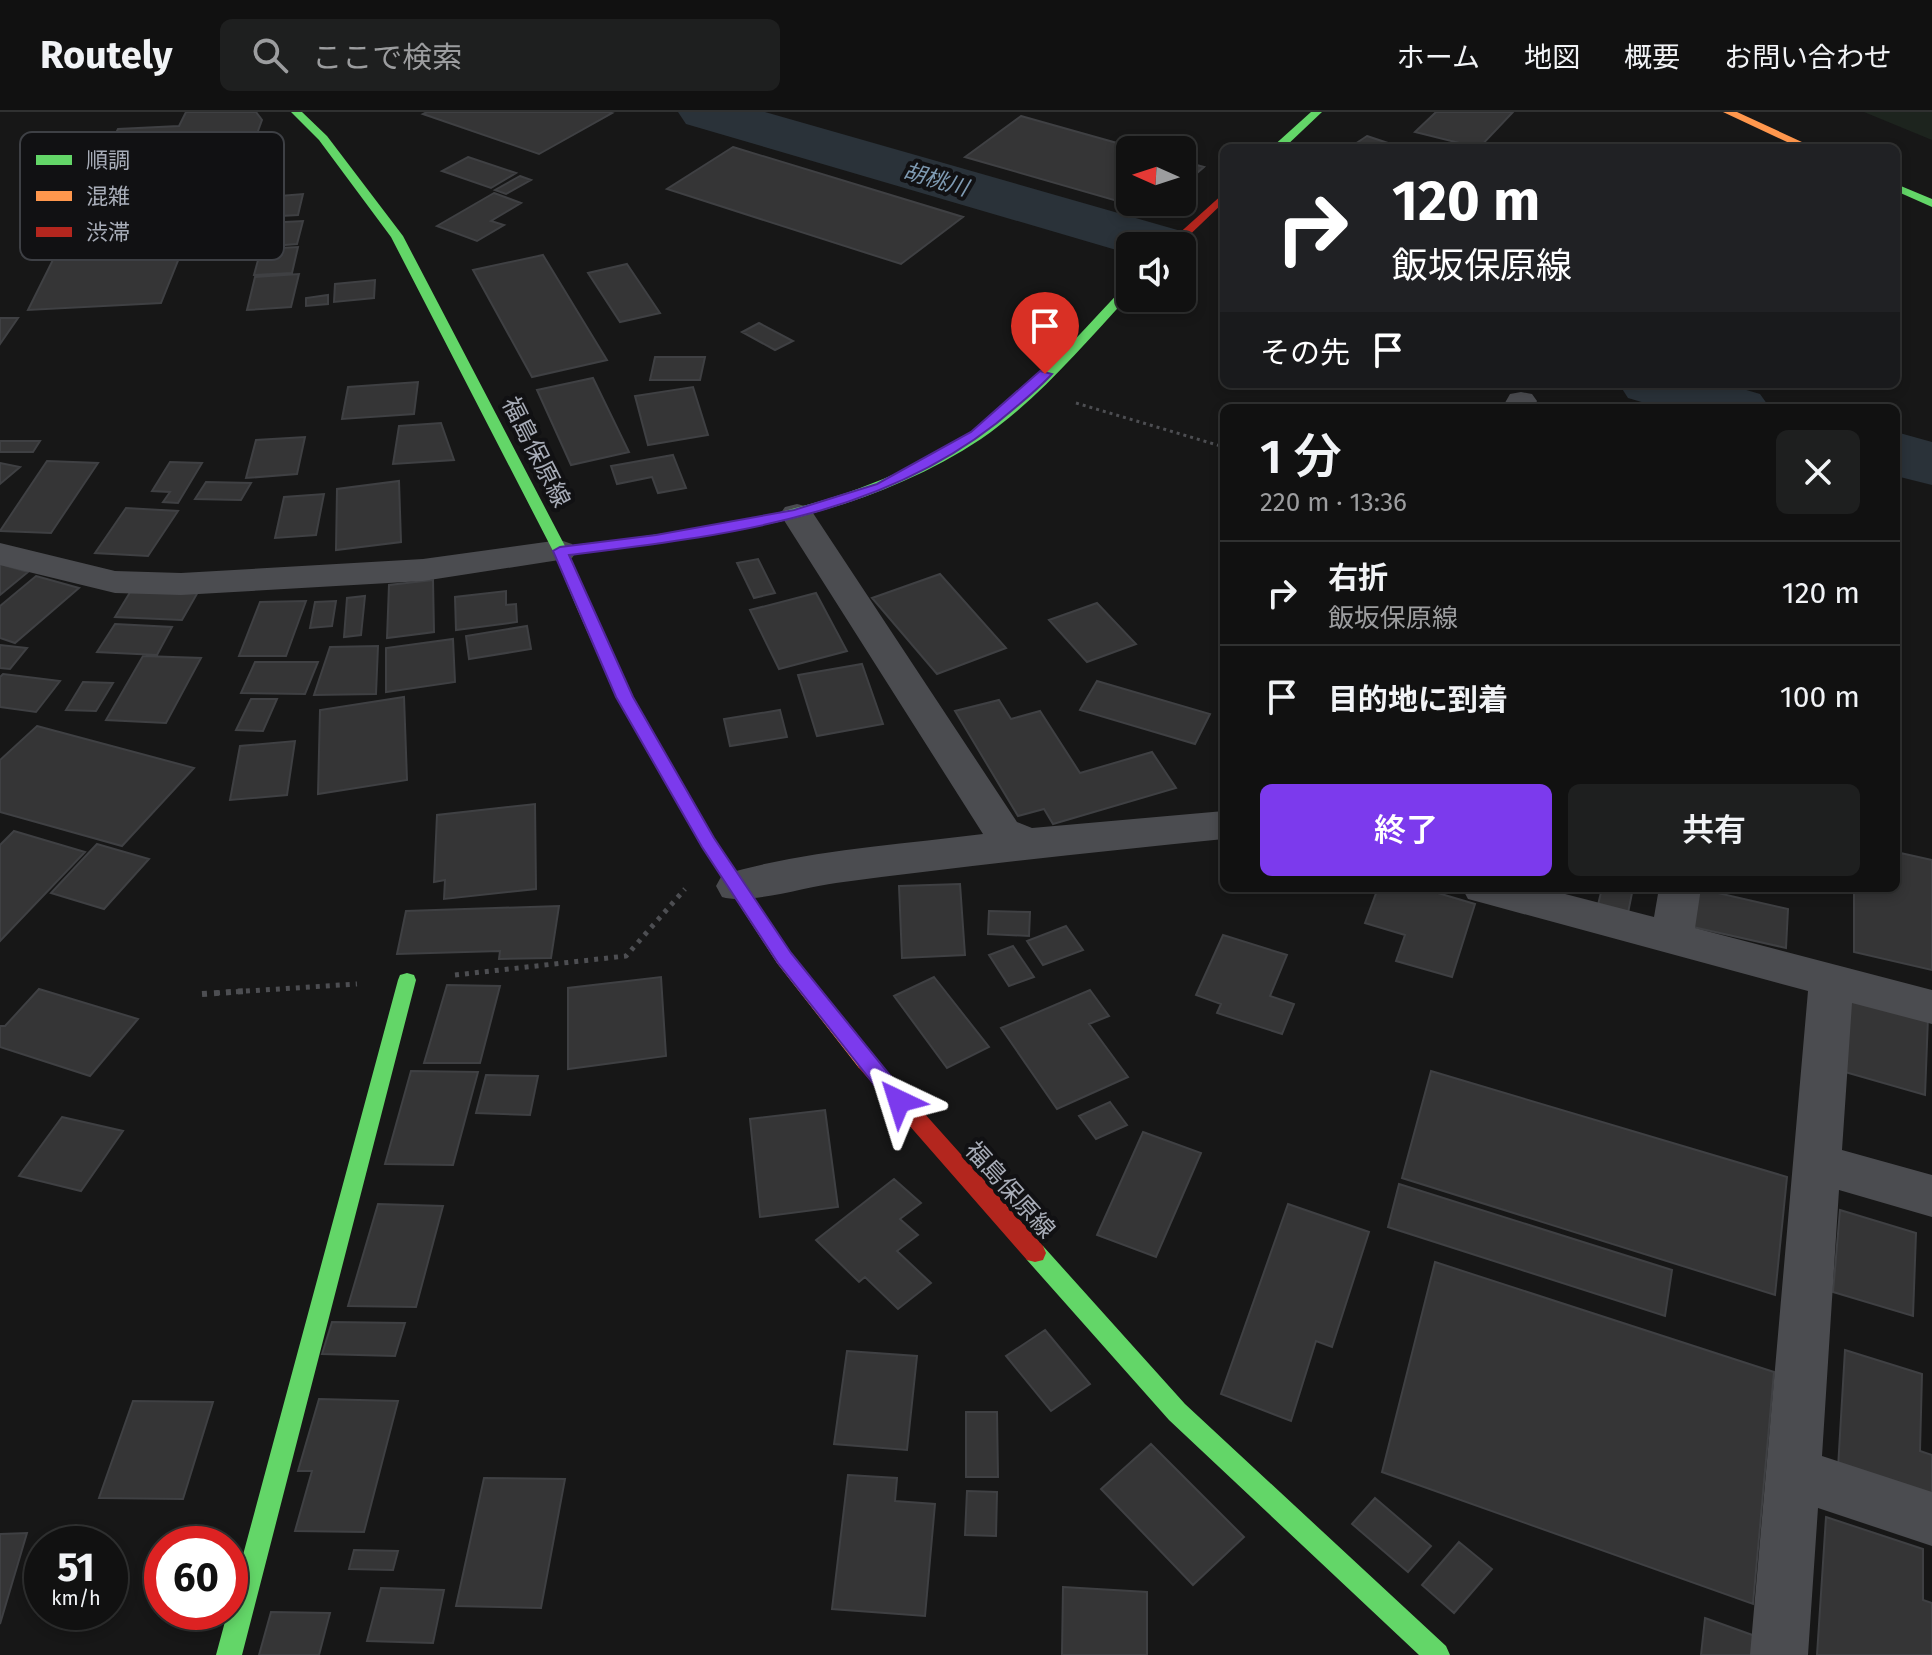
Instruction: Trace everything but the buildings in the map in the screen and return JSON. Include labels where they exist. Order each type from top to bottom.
[{"type":"main road","name":"福島保原線","points":[[296,112],[323,138],[397,236],[560,551],[624,697],[730,875],[784,958],[878,1077],[1177,1412],[1437,1655]]},
{"type":"main road","points":[[1281,144],[1317,112]]},
{"type":"main road","points":[[1728,112],[1800,144]]},
{"type":"main road","points":[[1900,189],[1932,203]]},
{"type":"main road","points":[[1184,232],[1220,200]]},
{"type":"main road","points":[[560,551],[656,540],[797,514],[903,478],[976,435],[1030,388],[1116,302]]},
{"type":"main road","points":[[229,1655],[407,980]]},
{"type":"street","points":[[797,514],[1003,832],[1029,843]]},
{"type":"street","points":[[0,554],[115,582],[181,584],[423,570],[560,551]]},
{"type":"street","points":[[730,875],[800,872],[1029,843],[1220,825]]},
{"type":"street","points":[[1498,892],[1932,1007]]},
{"type":"street","points":[[1672,938],[1679,892]]},
{"type":"street","points":[[1779,1655],[1831,981]]},
{"type":"street","points":[[1817,1163],[1932,1196]]},
{"type":"street","points":[[1793,1473],[1932,1519]]},
{"type":"path","points":[[1030,388],[1220,446]]},
{"type":"path","points":[[202,994],[407,980],[626,956],[677,896],[730,875]]},
{"type":"shaded area","points":[[1864,112],[1932,112],[1932,140]]},
{"type":"waterway","name":"胡桃川","points":[[705,112],[1119,232]]},
{"type":"waterway","name":"胡桃川","points":[[1666,388],[1722,404]]},
{"type":"waterway","name":"胡桃川","points":[[1900,454],[1932,464]]},
{"type":"traffic: fast","points":[[296,112],[323,138],[397,236],[560,551],[584,606]]},
{"type":"traffic: fast","points":[[1281,144],[1317,112]]},
{"type":"traffic: fast","points":[[1900,189],[1932,203]]},
{"type":"traffic: fast","points":[[560,551],[723,529],[830,505],[881,487],[930,464],[998,419],[1038,384],[1116,303]]},
{"type":"traffic: fast","points":[[229,1655],[407,980]]},
{"type":"traffic: fast","points":[[1035,1253],[1177,1412],[1437,1655]]},
{"type":"traffic: slow","points":[[1728,112],[1800,144]]},
{"type":"traffic: slow","points":[[584,606],[624,697],[708,843],[784,958],[866,1062]]},
{"type":"traffic: jam","points":[[1186,232],[1220,200]]},
{"type":"traffic: jam","points":[[866,1062],[1035,1253]]},
{"type":"route","points":[[899,1101],[784,958],[708,843],[624,697],[560,551],[656,540],[797,514],[882,487],[976,435],[1045,374]]}]
